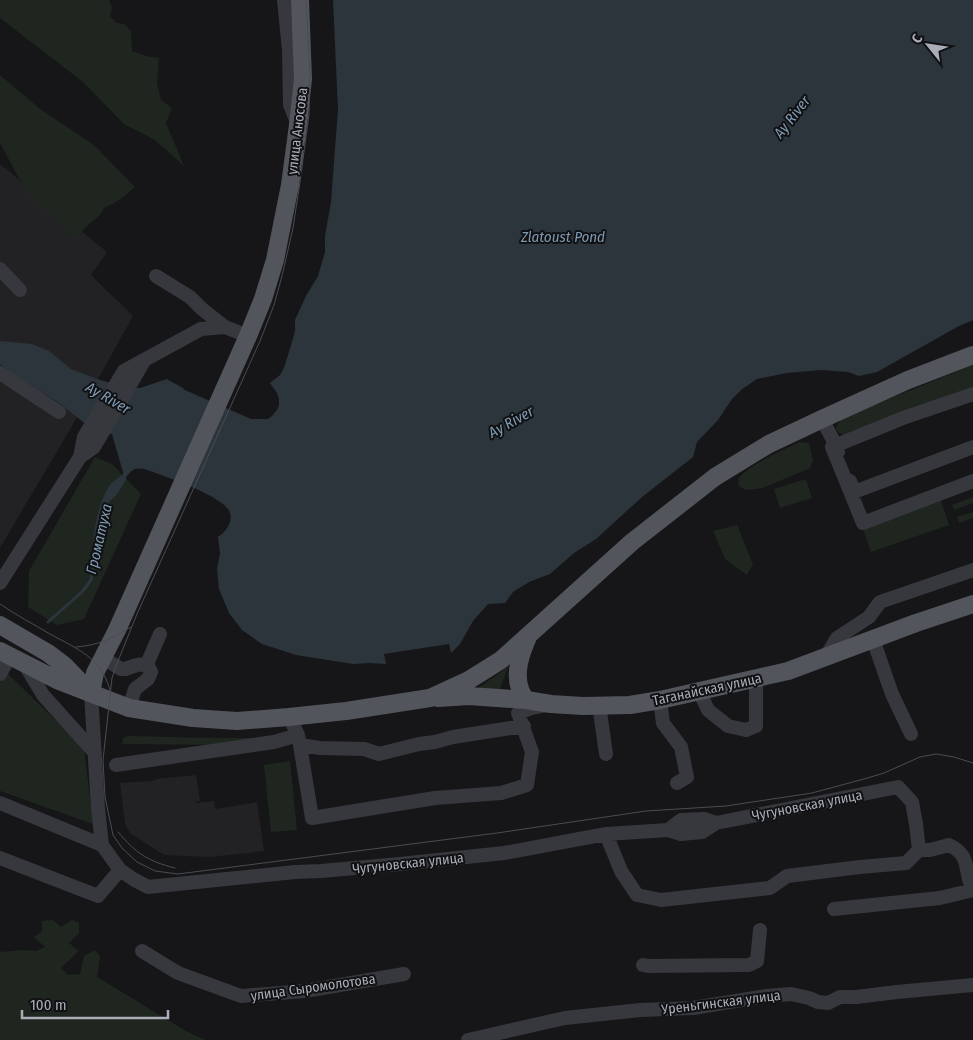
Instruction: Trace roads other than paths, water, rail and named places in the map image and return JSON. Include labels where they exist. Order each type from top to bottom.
[{"type":"main road","name":"улица Аносова","points":[[91,693],[95,673],[176,499],[248,336],[263,299],[275,260],[290,185],[298,126],[302,79],[300,0]]},
{"type":"main road","points":[[12,657],[57,680],[129,708],[193,718],[237,721],[289,717],[346,711],[430,698],[469,680],[501,660],[632,542],[715,477],[769,444],[908,380],[973,355]]},
{"type":"main road","name":"Таганайская улица","points":[[430,698],[469,696],[526,700],[551,704],[599,705],[630,705],[660,700],[788,671],[871,639],[973,604]]},
{"type":"main road","points":[[0,625],[48,653],[65,666],[91,693]]},
{"type":"main road","points":[[526,700],[520,689],[517,670],[528,635]]},
{"type":"street","points":[[284,0],[289,50],[290,105],[298,126]]},
{"type":"street","points":[[0,269],[20,290]]},
{"type":"street","points":[[156,276],[190,297],[225,327],[248,336]]},
{"type":"street","points":[[0,582],[80,457],[130,373],[145,361],[202,329],[225,327]]},
{"type":"street","points":[[0,373],[58,412]]},
{"type":"street","points":[[973,394],[903,418],[832,447],[863,523],[973,481]]},
{"type":"street","points":[[822,419],[854,492],[973,447]]},
{"type":"street","points":[[825,658],[837,638],[869,617],[880,602],[973,570]]},
{"type":"street","points":[[129,708],[135,689],[148,679],[150,672],[147,664],[160,634]]},
{"type":"street","points":[[871,639],[892,694],[911,734]]},
{"type":"street","points":[[0,674],[12,657],[95,753]]},
{"type":"street","points":[[103,658],[121,669],[147,664]]},
{"type":"street","points":[[698,691],[708,710],[728,726],[746,730],[756,726],[756,679]]},
{"type":"street","points":[[0,858],[98,896],[120,870],[102,845],[91,693]]},
{"type":"street","points":[[660,700],[663,723],[681,747],[688,777],[677,783]]},
{"type":"street","points":[[289,717],[299,740],[312,818],[435,798],[501,793],[527,785],[532,752],[518,712],[551,704]]},
{"type":"street","points":[[599,705],[606,754]]},
{"type":"street","points":[[116,765],[299,740],[320,748],[364,749],[379,754],[452,737],[524,726]]},
{"type":"street","name":"Чугуновская улица","points":[[120,870],[148,887],[504,853],[606,834],[668,830],[681,820],[704,819],[716,823],[898,787],[912,802],[919,850]]},
{"type":"street","points":[[0,803],[102,845]]},
{"type":"street","points":[[606,834],[621,871],[637,895],[661,900],[770,888],[787,876],[906,863],[919,850],[930,850],[949,845],[958,849],[964,858],[970,883],[973,885]]},
{"type":"street","points":[[834,909],[940,898],[973,890]]},
{"type":"street","points":[[643,965],[749,965],[757,961],[760,930]]},
{"type":"street","name":"улица Сыромолотова","points":[[142,951],[178,973],[241,996],[305,991],[404,974]]},
{"type":"street","name":"Уреньгинская улица","points":[[468,1040],[565,1018],[640,1010],[693,1008],[766,996],[791,994],[828,1003],[840,997],[973,985]]},
{"type":"water","name":"Zlatoust Pond","points":[[333,0],[973,0],[973,320],[877,372],[859,376],[848,372],[821,370],[787,373],[757,379],[732,399],[718,420],[697,442],[693,457],[642,497],[596,539],[574,553],[550,574],[529,582],[513,592],[505,603],[488,604],[473,621],[460,644],[451,653],[449,644],[384,654],[386,664],[353,664],[296,655],[262,644],[242,630],[229,613],[219,589],[217,569],[220,553],[218,537],[229,524],[230,512],[221,503],[201,491],[141,468],[133,470],[126,477],[117,494],[110,501],[95,561],[93,542],[101,503],[109,487],[123,475],[112,434],[98,434],[58,402],[14,375],[0,364],[0,341],[32,344],[49,351],[71,369],[124,387],[140,388],[167,379],[185,390],[251,419],[268,419],[272,416],[277,410],[279,399],[270,383],[280,375],[284,368],[295,331],[295,320],[318,276],[325,252],[338,109]]},
{"type":"waterway","name":"Громатуха","points":[[48,622],[83,591],[91,580],[95,557]]},
{"type":"tram line","points":[[306,0],[310,75],[309,114],[293,228],[274,305],[260,341],[137,614],[112,678],[103,760],[105,797],[113,835],[122,848],[137,862],[155,871],[178,874],[497,833],[646,811],[726,806],[812,793],[884,773],[920,757],[936,754],[973,763]]},
{"type":"tram line","points":[[0,604],[87,655],[101,669],[110,690]]},
{"type":"tram line","points":[[76,647],[105,641],[131,627]]},
{"type":"tram line","points":[[118,832],[131,846],[149,859],[175,868]]},
{"type":"water label","name":"Ay River","points":[[792,117]]},
{"type":"water label","name":"Ay River","points":[[108,398]]},
{"type":"water label","name":"Ay River","points":[[511,422]]}]
